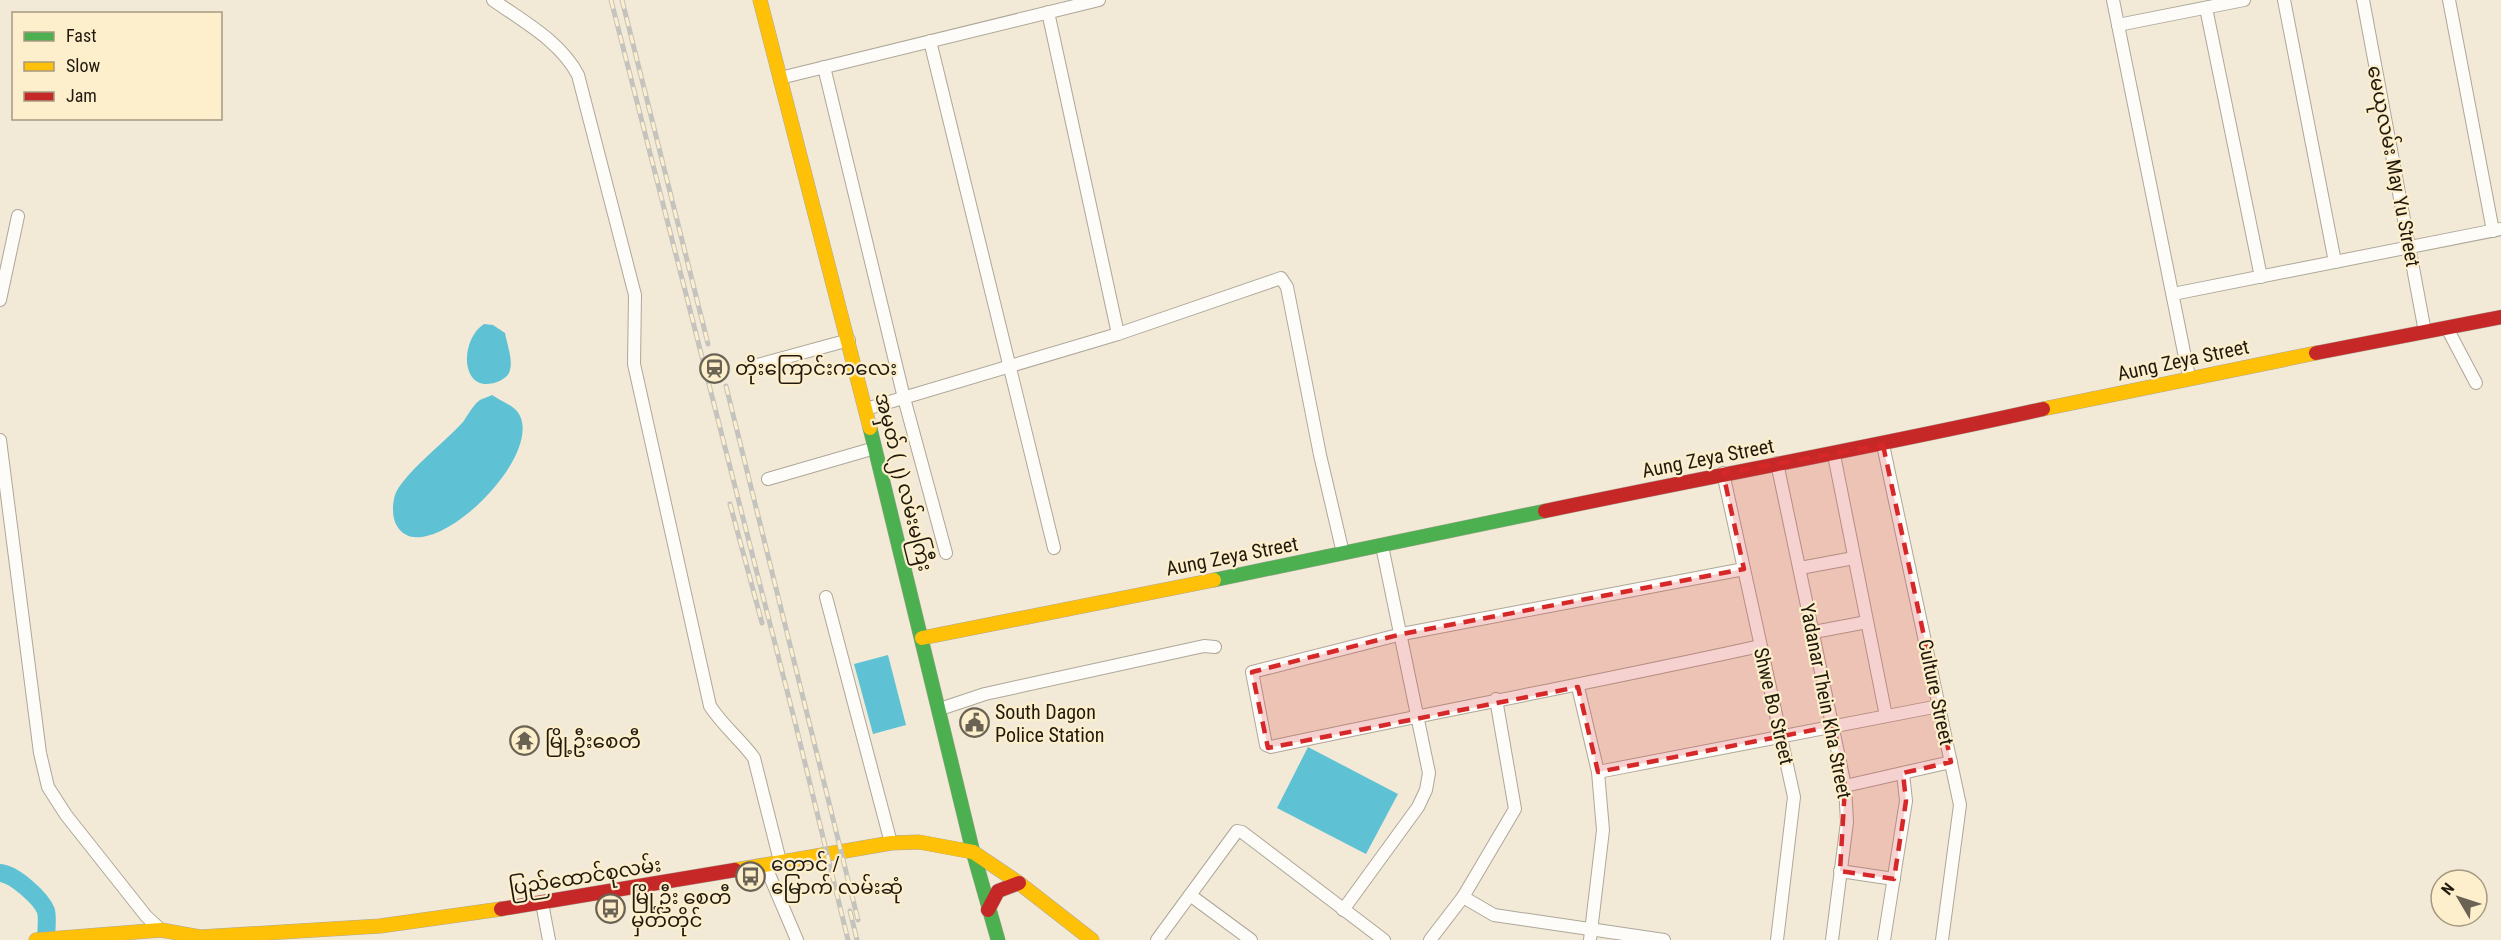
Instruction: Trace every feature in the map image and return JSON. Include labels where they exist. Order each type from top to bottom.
[{"type":"main road","name":"အမှတ် (၂) လမ်းမကြီး","points":[[760,0],[849,340],[987,910],[998,940]]},
{"type":"main road","name":"Aung Zeya Street","points":[[922,638],[1382,546],[1723,473],[1883,445],[2189,377],[2501,317]]},
{"type":"main road","name":"ပြည်ထောင်စုလမ်း","points":[[36,940],[161,930],[196,939],[380,926],[542,903],[891,843],[919,842],[973,852]]},
{"type":"main road","points":[[973,852],[1019,883],[1092,940]]},
{"type":"main road","points":[[987,910],[992,895],[998,889],[1019,883]]},
{"type":"street","points":[[493,0],[553,42],[570,60],[578,75],[635,295],[634,364],[710,706],[721,722],[754,758],[780,861]]},
{"type":"street","points":[[780,78],[1099,0]]},
{"type":"street","points":[[2113,0],[2189,377]]},
{"type":"street","points":[[2118,25],[2244,0]]},
{"type":"street","points":[[2284,0],[2335,262]]},
{"type":"street","name":"မေယုလမ်း May Yu Street","points":[[2363,0],[2425,332]]},
{"type":"street","points":[[2173,294],[2497,230],[2449,0]]},
{"type":"street","points":[[2206,8],[2261,277]]},
{"type":"street","points":[[1048,12],[1118,334]]},
{"type":"street","points":[[930,41],[1054,548]]},
{"type":"street","points":[[824,68],[904,398],[946,554]]},
{"type":"street","points":[[0,300],[18,216]]},
{"type":"street","points":[[866,409],[1118,334],[1281,278],[1284,280],[1343,553]]},
{"type":"street","points":[[2447,328],[2476,383]]},
{"type":"street","points":[[750,367],[849,340]]},
{"type":"street","points":[[0,440],[40,753],[48,787],[66,815],[146,915],[161,930]]},
{"type":"street","name":"Culture Street","points":[[1883,445],[1960,805],[1942,940]]},
{"type":"street","points":[[768,479],[875,448]]},
{"type":"street","points":[[1834,455],[1886,716]]},
{"type":"street","name":"Yadanar Thein Kha Street","points":[[1777,463],[1845,786],[1846,822],[1832,940]]},
{"type":"street","name":"Shwe Bo Street","points":[[1723,473],[1794,797],[1777,940]]},
{"type":"street","points":[[1343,910],[1418,807],[1426,790],[1429,773],[1382,546]]},
{"type":"street","points":[[1800,568],[1854,558]]},
{"type":"street","points":[[1744,568],[1402,634],[1252,672],[1266,745],[1271,747],[1496,699],[1578,687],[1761,646]]},
{"type":"street","points":[[826,597],[891,843]]},
{"type":"street","points":[[1814,632],[1867,622]]},
{"type":"street","points":[[940,709],[997,692],[1204,646],[1215,647]]},
{"type":"street","points":[[1578,687],[1598,772],[1603,830],[1590,935]]},
{"type":"street","points":[[1430,940],[1463,897],[1515,808],[1496,699]]},
{"type":"street","points":[[1598,772],[1939,706]]},
{"type":"street","points":[[1845,786],[1951,762]]},
{"type":"street","points":[[1884,940],[1906,801],[1903,773]]},
{"type":"street","points":[[1157,940],[1237,831],[1242,832],[1384,940]]},
{"type":"street","points":[[765,865],[797,940]]},
{"type":"street","points":[[1840,871],[1894,879]]},
{"type":"street","points":[[1190,896],[1251,940]]},
{"type":"street","points":[[1463,897],[1494,915],[1590,935],[1664,940]]},
{"type":"street","points":[[542,903],[549,940]]},
{"type":"highlighted area","points":[[1883,445],[1951,762],[1903,773],[1906,801],[1894,879],[1840,871],[1845,786],[1834,726],[1598,772],[1578,687],[1268,748],[1252,672],[1402,634],[1744,569],[1723,473]]},
{"type":"water","points":[[484,324],[493,325],[505,333],[511,362],[505,378],[485,384],[476,381],[470,374],[467,364],[470,342]]},
{"type":"water","points":[[492,395],[516,410],[523,429],[517,452],[502,478],[481,502],[457,522],[433,534],[412,537],[397,526],[394,519],[393,503],[399,487],[415,468],[463,422],[477,402]]},
{"type":"water","points":[[888,655],[906,725],[873,734],[854,664]]},
{"type":"water","points":[[1308,747],[1398,794],[1366,854],[1277,808]]},
{"type":"waterway","points":[[0,873],[19,882],[43,906],[47,914],[46,940]]},
{"type":"railway","points":[[611,0],[795,722],[848,940]]},
{"type":"railway","points":[[622,0],[708,344]]},
{"type":"railway","points":[[726,386],[858,920]]},
{"type":"railway","points":[[730,504],[762,623]]},
{"type":"railway","points":[[850,911],[857,940]]},
{"type":"traffic: fast","points":[[870,428],[973,852],[998,940]]},
{"type":"traffic: fast","points":[[1214,580],[1545,511]]},
{"type":"traffic: slow","points":[[760,0],[870,428]]},
{"type":"traffic: slow","points":[[2043,409],[2316,353]]},
{"type":"traffic: slow","points":[[922,638],[1214,580]]},
{"type":"traffic: slow","points":[[735,870],[891,843],[919,842],[973,852]]},
{"type":"traffic: slow","points":[[973,852],[1019,883],[1092,940]]},
{"type":"traffic: slow","points":[[36,940],[161,930],[200,937],[380,926],[501,909]]},
{"type":"traffic: jam","points":[[2316,353],[2501,317]]},
{"type":"traffic: jam","points":[[1545,511],[2043,409]]},
{"type":"traffic: jam","points":[[501,909],[735,870]]},
{"type":"traffic: jam","points":[[988,910],[998,891],[1019,883]]},
{"type":"place","name":"တိုးကြောင်းကလေး","points":[[714,368]]},
{"type":"place","name":"South Dagon Police Station","points":[[974,723]]},
{"type":"place","name":"မြို့ဦးစေတီ","points":[[524,741]]},
{"type":"place","name":"တောင် / မြောက် လမ်းဆုံ","points":[[750,876]]},
{"type":"place","name":"မြို့ဦး စေတီ မှတ်တိုင်","points":[[610,908]]}]
